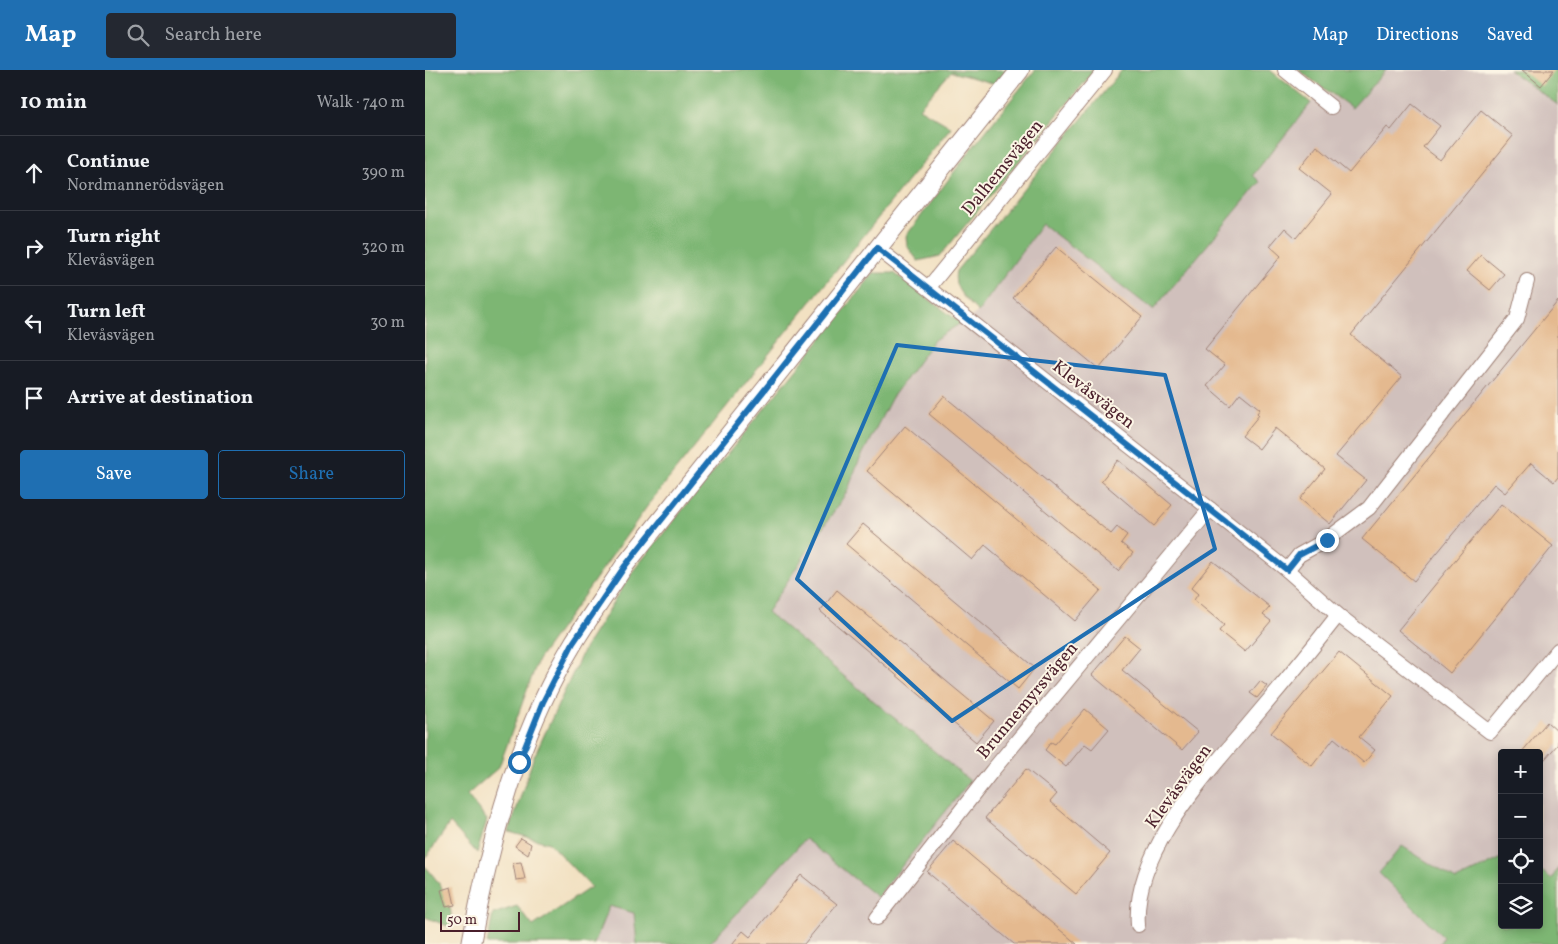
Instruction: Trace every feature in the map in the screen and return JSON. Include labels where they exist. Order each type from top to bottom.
[{"type":"main road","points":[[471,944],[490,852],[506,796],[543,702],[573,643],[625,566],[1020,70]]},
{"type":"street","name":"Dalhemsvägen","points":[[929,288],[1105,70]]},
{"type":"street","points":[[1285,70],[1331,107]]},
{"type":"street","name":"Klevåsvägen","points":[[877,248],[1287,570],[1338,615],[1489,732],[1558,650]]},
{"type":"street","points":[[1287,570],[1299,555],[1327,540],[1369,508],[1517,319],[1527,281]]},
{"type":"street","name":"Brunnemyrsvägen","points":[[877,918],[992,771],[1210,509]]},
{"type":"street","name":"Klevåsvägen","points":[[1138,925],[1139,897],[1150,863],[1177,816],[1213,767],[1338,615]]},
{"type":"highlighted area","points":[[897,345],[1165,375],[1215,549],[952,721],[797,579]]},
{"type":"shaded area","points":[[1386,70],[1509,70],[1558,105],[1558,867],[1553,879],[1543,872],[1543,749],[1498,749],[1498,860],[1456,880],[1402,846],[1443,938],[1439,944],[709,944],[805,839],[877,897],[970,781],[766,612],[848,490],[857,465],[891,399],[934,340],[978,312],[1042,224],[1153,310],[1260,182],[1253,175],[1322,89],[1352,108]]},
{"type":"shaded area","points":[[609,906],[634,913],[637,944],[594,944]]},
{"type":"green space","points":[[425,70],[1011,70],[1000,85],[951,72],[919,108],[951,127],[651,501],[538,660],[499,767],[467,795],[487,820],[477,853],[450,823],[425,859]]},
{"type":"green space","points":[[1035,70],[1095,70],[940,256],[918,261],[907,246],[906,236],[969,152]]},
{"type":"green space","points":[[1122,70],[1270,70],[1311,103],[1253,175],[1260,182],[1153,310],[1042,224],[978,312],[958,288],[955,277],[956,271]]},
{"type":"green space","points":[[1298,70],[1386,70],[1352,108]]},
{"type":"green space","points":[[1509,70],[1558,70],[1558,105]]},
{"type":"green space","points":[[874,273],[894,273],[961,323],[934,340],[891,399],[857,465],[848,490],[767,612],[970,781],[877,897],[805,839],[709,944],[637,944],[634,913],[609,906],[594,944],[487,944],[493,914],[517,906],[533,926],[591,887],[549,843],[509,832],[533,759],[584,649],[633,571]]},
{"type":"green space","points":[[1402,846],[1456,880],[1498,860],[1498,929],[1543,929],[1543,872],[1552,879],[1558,867],[1558,944],[1439,944],[1443,937],[1379,873]]},
{"type":"green space","points":[[425,866],[445,894],[451,911],[450,927],[425,917]]},
{"type":"building","points":[[1522,70],[1554,70],[1541,86]]},
{"type":"building","points":[[1412,104],[1440,126],[1423,147],[1440,160],[1481,110],[1513,136],[1351,335],[1402,377],[1336,456],[1366,480],[1330,524],[1300,499],[1325,469],[1275,428],[1259,449],[1242,436],[1259,415],[1257,413],[1260,409],[1240,393],[1230,406],[1207,386],[1225,365],[1205,349],[1281,256],[1270,246],[1285,228],[1296,238],[1332,194],[1299,168],[1317,146],[1349,173],[1387,127],[1391,130]]},
{"type":"building","points":[[1056,247],[1142,317],[1099,369],[1013,298]]},
{"type":"building","points":[[1481,255],[1504,274],[1490,290],[1467,271]]},
{"type":"building","points":[[1558,301],[1558,477],[1554,482],[1531,463],[1505,493],[1494,484],[1414,581],[1362,539]]},
{"type":"building","points":[[944,396],[1111,534],[1117,527],[1127,535],[1121,543],[1133,553],[1118,571],[929,414]]},
{"type":"building","points":[[905,426],[1101,590],[1075,621],[985,545],[972,560],[867,471]]},
{"type":"building","points":[[1118,460],[1172,505],[1154,526],[1101,481]]},
{"type":"building","points":[[1501,504],[1553,546],[1450,673],[1398,630]]},
{"type":"building","points":[[863,524],[1035,668],[1018,689],[846,544]]},
{"type":"building","points":[[1213,561],[1270,607],[1263,615],[1271,621],[1245,652],[1219,631],[1224,625],[1194,600],[1198,594],[1191,588]]},
{"type":"building","points":[[837,590],[994,721],[976,742],[820,611]]},
{"type":"building","points":[[1125,636],[1140,648],[1122,670],[1198,732],[1182,750],[1092,675]]},
{"type":"building","points":[[1339,652],[1393,696],[1359,737],[1375,750],[1364,763],[1334,738],[1312,766],[1271,733]]},
{"type":"building","points":[[1260,681],[1267,686],[1257,698],[1250,693]]},
{"type":"building","points":[[1085,709],[1109,729],[1092,749],[1085,744],[1066,767],[1045,750],[1051,742],[1055,744]]},
{"type":"building","points":[[1547,722],[1558,732],[1558,744],[1543,761],[1543,749],[1524,749]]},
{"type":"building","points":[[1026,769],[1057,794],[1050,802],[1110,853],[1076,894],[985,818]]},
{"type":"building","points":[[521,838],[531,844],[528,855],[515,846]]},
{"type":"building","points":[[953,841],[1077,944],[1014,944],[927,872]]},
{"type":"building","points":[[521,862],[525,879],[516,880],[513,863]]},
{"type":"building","points":[[801,875],[837,904],[804,944],[732,944],[743,931],[750,937]]},
{"type":"building","points":[[451,887],[455,905],[446,907],[441,890]]},
{"type":"route","points":[[519,762],[543,702],[573,643],[625,566],[877,248],[1287,570],[1299,555],[1327,540]]}]
